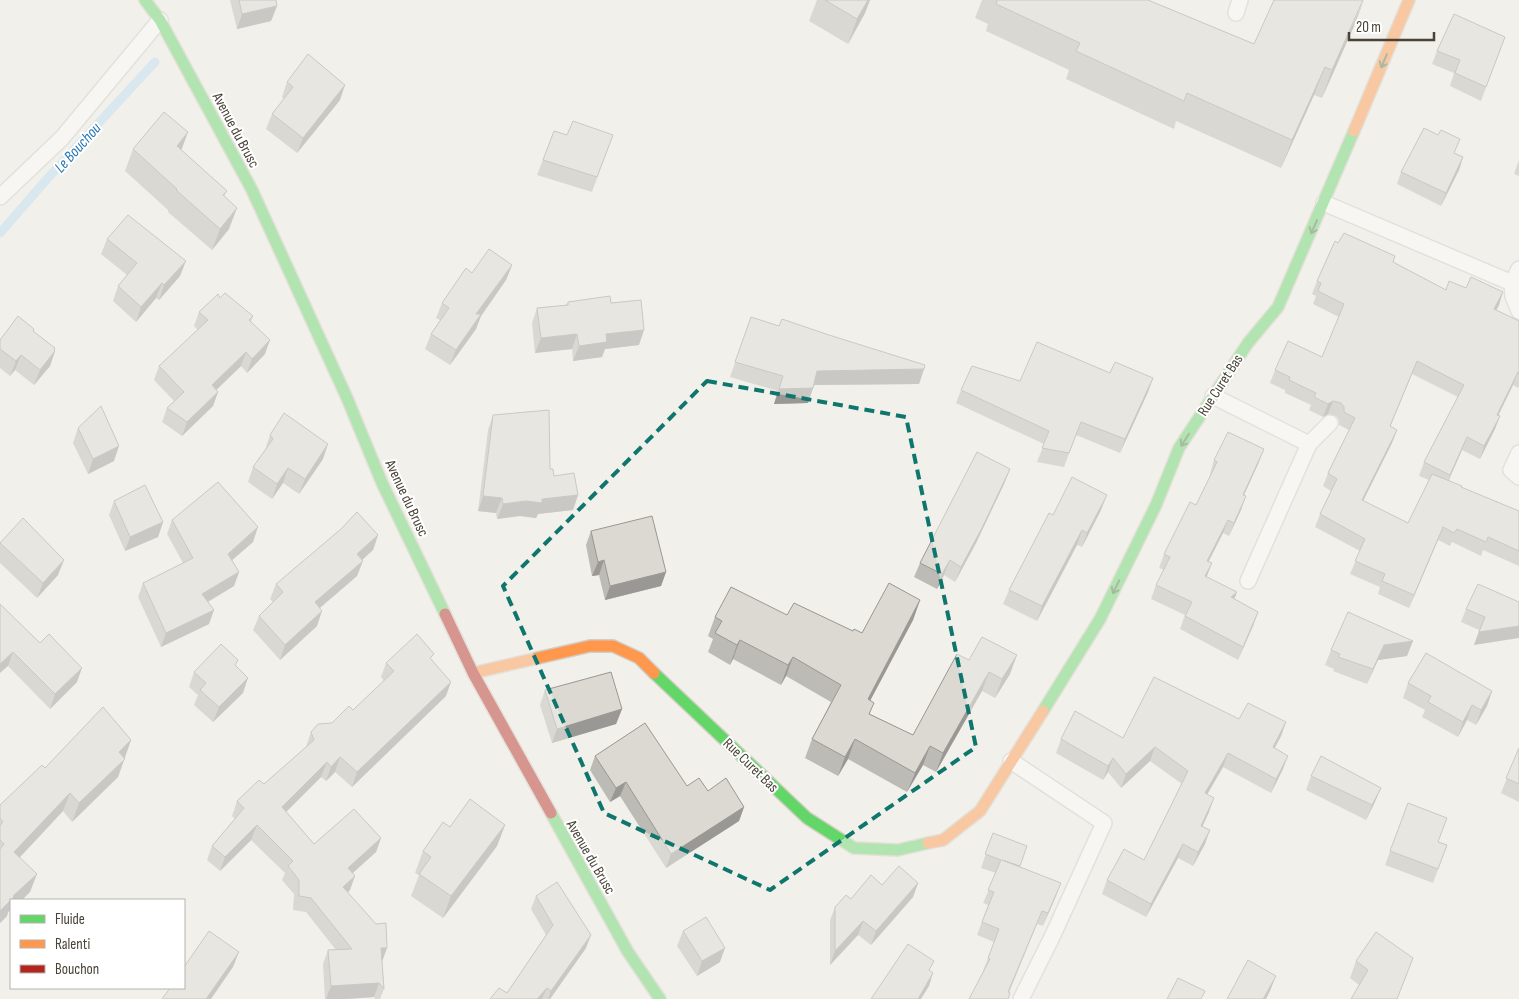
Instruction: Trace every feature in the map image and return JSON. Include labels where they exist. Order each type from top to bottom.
[{"type":"street","name":"Avenue du Brusc","points":[[145,0],[160,20],[252,190],[347,398],[382,483],[472,674],[628,952],[660,999]]},
{"type":"street","name":"Rue Curet Bas","points":[[472,674],[590,646],[613,646],[639,658],[807,818],[854,848],[898,850],[943,840],[980,811],[1100,619],[1156,506],[1179,448],[1248,343],[1278,307],[1409,0]]},
{"type":"street","points":[[160,20],[169,7]]},
{"type":"lane","points":[[0,197],[62,138],[160,20]]},
{"type":"lane","points":[[1324,203],[1517,277],[1513,296],[1519,311]]},
{"type":"lane","points":[[1213,396],[1309,444]]},
{"type":"lane","points":[[1248,581],[1309,444],[1330,423]]},
{"type":"lane","points":[[1519,453],[1511,470],[1519,477]]},
{"type":"lane","points":[[1011,761],[1104,823],[1052,937],[1021,999]]},
{"type":"highlighted area","points":[[707,381],[906,417],[976,747],[770,890],[604,813],[503,586]]},
{"type":"building","points":[[239,0],[276,0],[277,6],[242,14]]},
{"type":"building","points":[[825,0],[868,0],[857,19]]},
{"type":"building","points":[[997,0],[1148,0],[1254,44],[1274,0],[1363,0],[1332,70],[1325,67],[1292,140],[1187,93],[1184,101],[1076,51],[1080,43],[996,4]]},
{"type":"building","points":[[1454,14],[1505,37],[1486,87],[1455,73],[1460,60],[1437,51]]},
{"type":"building","points":[[308,54],[345,85],[303,138],[272,114],[293,87],[287,82]]},
{"type":"building","points":[[164,112],[188,132],[177,146],[227,191],[223,195],[237,208],[220,229],[133,149]]},
{"type":"building","points":[[573,121],[613,135],[597,177],[543,160],[554,131],[567,135]]},
{"type":"building","points":[[1424,128],[1438,135],[1441,130],[1460,139],[1454,153],[1463,157],[1446,193],[1401,172]]},
{"type":"building","points":[[128,215],[186,261],[164,285],[162,283],[141,307],[118,286],[137,263],[107,239]]},
{"type":"building","points":[[1344,233],[1395,256],[1393,262],[1446,290],[1449,281],[1466,288],[1471,277],[1503,292],[1494,309],[1519,321],[1519,373],[1497,415],[1500,416],[1484,446],[1467,437],[1450,475],[1424,462],[1464,385],[1417,361],[1390,426],[1397,430],[1362,500],[1408,523],[1432,474],[1519,511],[1519,551],[1488,537],[1486,542],[1457,529],[1454,533],[1443,527],[1414,595],[1382,581],[1385,574],[1355,561],[1365,539],[1320,514],[1337,479],[1328,473],[1355,418],[1344,412],[1344,407],[1341,403],[1333,401],[1328,404],[1314,397],[1316,393],[1289,380],[1290,377],[1275,370],[1288,341],[1322,357],[1344,304],[1318,291],[1321,283],[1317,281],[1335,241],[1338,243]]},
{"type":"building","points":[[489,249],[512,265],[476,314],[481,314],[456,350],[431,334],[449,308],[442,303],[466,268],[472,273]]},
{"type":"building","points":[[225,293],[253,316],[249,320],[270,340],[252,359],[246,352],[212,385],[218,392],[187,422],[167,408],[184,392],[159,366],[208,320],[199,312],[218,294],[220,298]]},
{"type":"building","points":[[610,296],[611,303],[641,300],[644,330],[606,334],[607,342],[579,346],[577,334],[541,338],[537,308],[568,305],[568,302]]},
{"type":"building","points":[[18,316],[34,329],[33,331],[55,348],[55,351],[40,370],[21,355],[16,361],[0,349],[0,340]]},
{"type":"building","points":[[751,317],[779,326],[782,319],[925,365],[924,369],[817,371],[813,388],[779,389],[783,376],[735,362]]},
{"type":"building","points":[[1037,342],[1110,373],[1115,362],[1153,378],[1125,439],[1081,422],[1069,453],[1042,448],[1049,431],[961,390],[972,366],[1020,381]]},
{"type":"building","points":[[101,406],[119,446],[93,459],[78,428]]},
{"type":"building","points":[[549,410],[550,469],[553,469],[554,476],[574,473],[578,495],[542,499],[542,503],[526,501],[503,504],[502,498],[483,496],[493,415]]},
{"type":"building","points":[[284,413],[328,444],[305,479],[288,468],[277,484],[253,467],[273,439],[270,435]]},
{"type":"building","points":[[1228,432],[1264,449],[1243,495],[1246,496],[1234,523],[1228,520],[1207,561],[1212,563],[1205,576],[1237,592],[1231,597],[1258,612],[1243,647],[1185,616],[1192,602],[1156,585],[1170,557],[1164,554],[1190,502],[1196,505],[1217,462],[1214,460]]},
{"type":"building","points":[[977,452],[1010,469],[961,567],[950,560],[942,574],[920,563]]},
{"type":"building","points":[[1072,477],[1107,495],[1087,533],[1082,530],[1042,606],[1009,590],[1049,513],[1053,515]]},
{"type":"building","points":[[218,482],[258,527],[228,554],[239,572],[202,594],[214,610],[166,633],[143,583],[193,558],[172,520]]},
{"type":"building","points":[[145,485],[163,522],[130,537],[114,501]]},
{"type":"building","points":[[357,512],[378,535],[357,554],[363,561],[315,602],[322,611],[285,645],[259,616],[283,592],[276,584],[341,529]]},
{"type":"building","points":[[652,516],[666,572],[610,586],[604,560],[598,562],[591,531]]},
{"type":"building","points":[[23,518],[64,560],[43,583],[0,543]]},
{"type":"building","points":[[889,583],[920,600],[868,699],[874,703],[869,714],[913,735],[957,654],[969,660],[982,637],[1017,655],[1002,679],[989,672],[943,753],[930,746],[915,773],[855,739],[845,757],[812,739],[841,685],[793,657],[788,665],[740,640],[737,645],[715,633],[722,621],[715,617],[731,587],[787,615],[794,603],[853,631],[854,629],[862,633]]},
{"type":"building","points":[[1478,584],[1519,602],[1519,626],[1479,632],[1485,617],[1466,609]]},
{"type":"building","points":[[0,604],[40,643],[49,634],[82,668],[55,694],[13,652],[0,664]]},
{"type":"building","points":[[1348,612],[1413,641],[1384,645],[1373,669],[1338,657],[1340,654],[1331,650]]},
{"type":"building","points":[[417,634],[434,654],[430,658],[451,682],[357,772],[340,757],[331,767],[327,762],[282,807],[314,844],[354,809],[381,838],[348,868],[355,876],[343,887],[376,924],[386,923],[387,948],[381,948],[384,989],[379,983],[331,986],[328,950],[352,949],[311,898],[299,896],[299,880],[288,866],[293,861],[257,825],[225,857],[212,846],[244,808],[237,801],[259,780],[264,784],[314,740],[311,732],[318,724],[332,723],[349,706],[353,710],[394,671],[386,663]]},
{"type":"building","points":[[221,644],[238,660],[235,665],[248,678],[219,707],[200,690],[206,683],[194,672]]},
{"type":"building","points":[[1426,653],[1492,691],[1481,710],[1472,705],[1463,722],[1428,702],[1431,696],[1408,683]]},
{"type":"building","points":[[611,672],[622,709],[557,729],[545,690]]},
{"type":"building","points":[[1154,677],[1239,719],[1248,703],[1286,722],[1273,747],[1288,756],[1276,779],[1228,753],[1205,793],[1214,798],[1201,826],[1210,830],[1198,852],[1183,844],[1151,904],[1107,880],[1124,849],[1144,860],[1188,771],[1155,747],[1126,774],[1113,758],[1108,766],[1061,739],[1075,711],[1123,738]]},
{"type":"building","points":[[103,707],[131,740],[119,752],[125,759],[79,803],[70,793],[14,852],[37,874],[0,911],[0,849],[4,844],[0,840],[0,825],[3,822],[0,818],[0,805],[42,765],[45,768]]},
{"type":"building","points":[[645,723],[687,786],[699,778],[708,791],[726,778],[744,807],[671,854],[626,782],[616,788],[595,756]]},
{"type":"building","points":[[1519,748],[1519,784],[1506,778]]},
{"type":"building","points":[[1321,756],[1381,788],[1372,805],[1311,776]]},
{"type":"building","points":[[470,799],[505,825],[451,896],[419,874],[431,857],[423,851],[443,822],[450,827]]},
{"type":"building","points":[[1408,803],[1447,818],[1438,842],[1447,845],[1438,869],[1390,851]]},
{"type":"building","points":[[993,833],[1027,846],[1020,866],[1002,860],[1061,883],[1048,913],[1042,911],[1008,992],[1010,993],[1008,999],[969,999],[990,959],[988,958],[999,929],[982,922],[994,892],[988,890],[1001,860],[985,854]]},
{"type":"building","points":[[899,866],[918,883],[876,931],[863,921],[835,951],[835,907],[846,895],[851,899],[871,875],[882,885]]},
{"type":"building","points":[[557,882],[591,935],[551,991],[547,988],[537,999],[490,999],[499,988],[507,993],[553,925],[536,896]]},
{"type":"building","points":[[706,917],[725,948],[702,961],[683,931]]},
{"type":"building","points":[[209,931],[239,952],[206,999],[162,999],[169,989],[185,989],[185,966]]},
{"type":"building","points":[[1376,932],[1413,958],[1397,999],[1351,999],[1368,970],[1356,961]]},
{"type":"building","points":[[908,944],[934,961],[929,970],[933,973],[918,999],[871,999]]},
{"type":"building","points":[[1248,960],[1276,976],[1263,999],[1227,999]]},
{"type":"building","points":[[1178,978],[1205,991],[1201,999],[1167,999]]},
{"type":"waterway","name":"Le Bouchou","points":[[0,233],[155,62]]},
{"type":"traffic: fast","points":[[145,0],[160,20],[252,190],[347,398],[382,483],[445,614]]},
{"type":"traffic: fast","points":[[1043,711],[1100,619],[1156,505],[1179,448],[1248,343],[1278,307],[1354,131]]},
{"type":"traffic: fast","points":[[654,673],[807,818],[854,848],[898,850],[928,843]]},
{"type":"traffic: fast","points":[[551,813],[628,952],[660,999]]},
{"type":"traffic: slow","points":[[1354,131],[1409,0]]},
{"type":"traffic: slow","points":[[473,673],[590,646],[613,646],[639,658],[654,673]]},
{"type":"traffic: slow","points":[[928,843],[943,840],[980,811],[1043,711]]},
{"type":"traffic: jam","points":[[445,614],[473,673],[551,813]]}]
